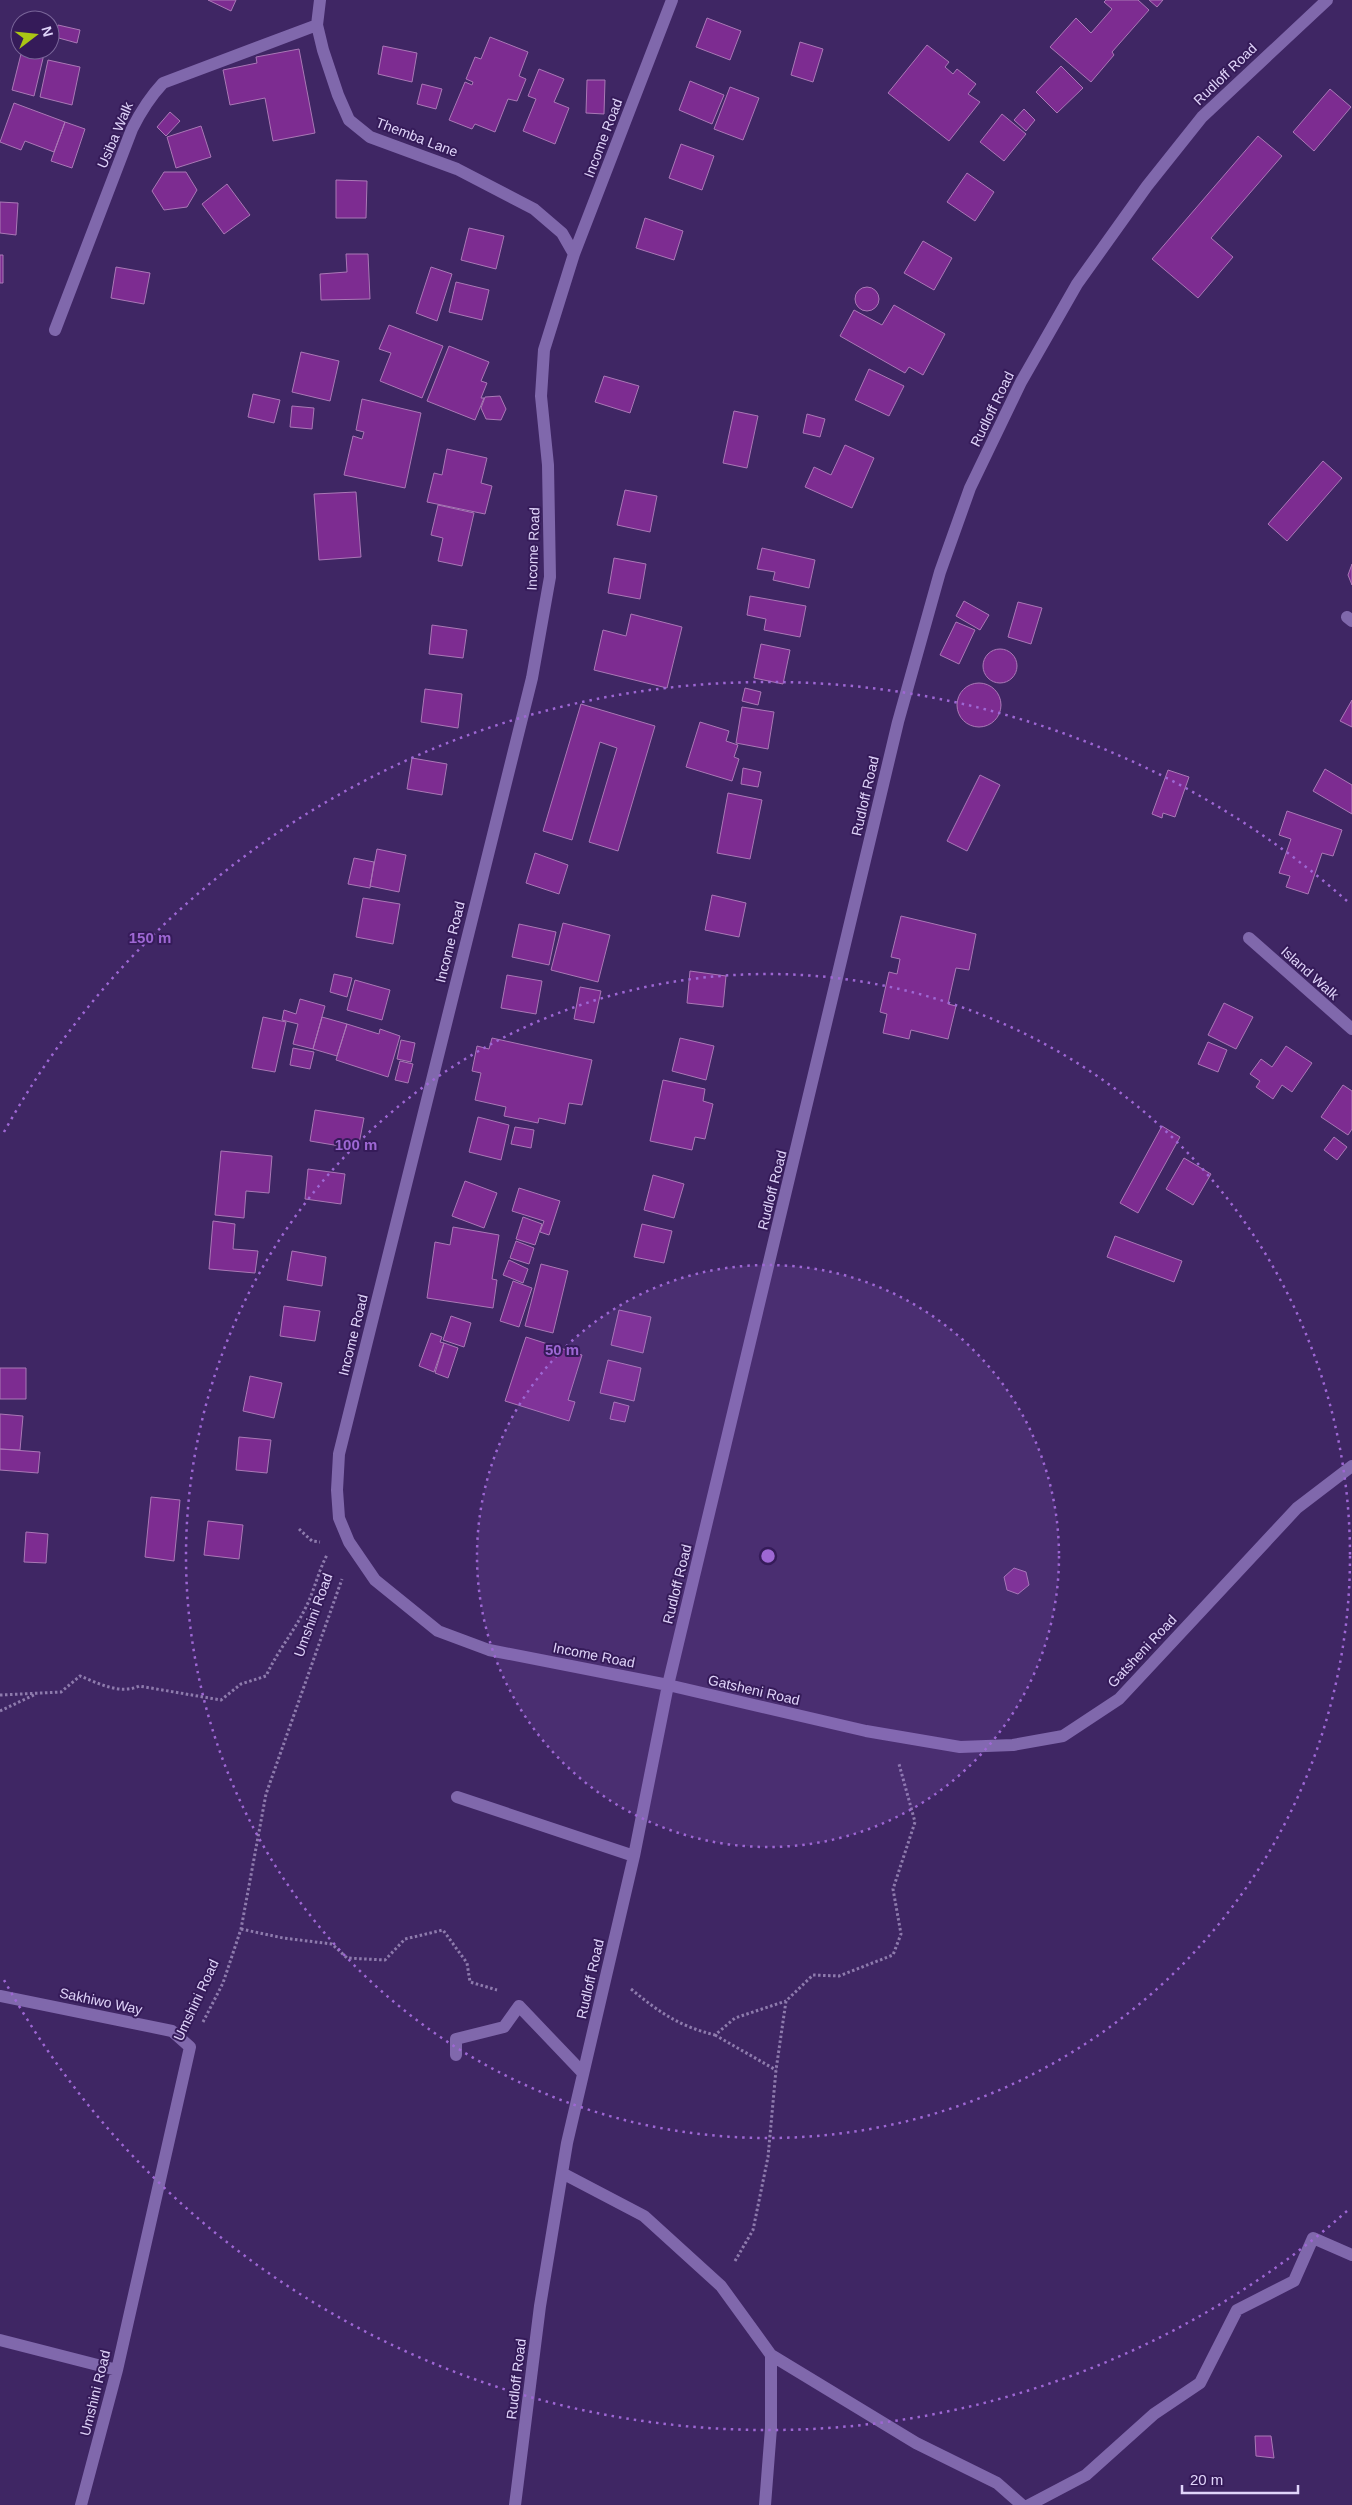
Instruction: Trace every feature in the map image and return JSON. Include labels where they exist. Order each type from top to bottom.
[{"type":"street","name":"Themba Lane","points":[[320,0],[318,25],[323,50],[338,95],[349,120],[370,137],[457,169],[534,209],[562,233],[574,254]]},
{"type":"street","name":"Income Road","points":[[668,1686],[489,1650],[438,1631],[375,1580],[349,1542],[339,1518],[337,1490],[339,1454],[532,678],[542,626],[550,576],[548,465],[541,396],[544,350],[574,254],[672,0]]},
{"type":"street","name":"Rudloff Road","points":[[515,2505],[540,2306],[562,2173],[583,2073],[634,1856],[668,1686],[898,722],[940,572],[970,488],[1021,382],[1077,284],[1147,186],[1202,117],[1327,0]]},
{"type":"street","name":"Usiba Walk","points":[[55,330],[132,128],[144,105],[153,93],[163,83],[318,25]]},
{"type":"street","name":"Island Walk","points":[[1249,938],[1352,1029]]},
{"type":"street","name":"Gatsheni Road","points":[[668,1686],[891,1736],[960,1747],[1013,1745],[1062,1736],[1119,1699],[1297,1508],[1352,1466]]},
{"type":"street","points":[[458,1797],[634,1856]]},
{"type":"street","name":"Sakhiwo Way","points":[[0,1996],[172,2031],[190,2047]]},
{"type":"street","points":[[456,2055],[456,2039],[504,2027],[519,2006],[583,2073]]},
{"type":"street","name":"Umshini Road","points":[[81,2505],[117,2370],[190,2047]]},
{"type":"street","points":[[562,2173],[644,2216],[721,2286],[772,2355],[916,2443],[998,2483],[1022,2505]]},
{"type":"street","points":[[1028,2505],[1086,2475],[1154,2414],[1200,2383],[1237,2310],[1294,2281],[1313,2238],[1352,2255]]},
{"type":"street","points":[[0,2340],[117,2370]]},
{"type":"street","points":[[765,2505],[771,2428],[772,2355]]},
{"type":"path","points":[[299,1529],[312,1541],[326,1543]]},
{"type":"path","name":"Umshini Road","points":[[190,2047],[223,1984],[242,1929],[266,1794],[349,1560],[349,1542]]},
{"type":"path","points":[[0,1695],[61,1692],[80,1676],[109,1687],[130,1690],[139,1686],[222,1700],[241,1684],[266,1676],[277,1652],[296,1627],[314,1591],[322,1564],[330,1550]]},
{"type":"path","points":[[0,1711],[37,1694]]},
{"type":"path","points":[[715,2035],[734,2018],[786,2001],[813,1975],[839,1976],[893,1955],[901,1934],[893,1889],[916,1822],[891,1736]]},
{"type":"path","points":[[242,1929],[283,1938],[332,1944],[347,1958],[385,1960],[406,1939],[443,1930],[467,1963],[470,1982],[508,1994],[519,2006]]},
{"type":"path","points":[[608,1969],[660,2014],[689,2029],[715,2035],[776,2070]]},
{"type":"path","points":[[721,2286],[753,2230],[768,2157],[776,2070],[786,2001]]},
{"type":"building","points":[[208,0],[236,0],[231,11]]},
{"type":"building","points":[[1106,0],[1138,0],[1149,10],[1112,52],[1114,55],[1091,82],[1050,47],[1076,18],[1091,33],[1112,9],[1104,2]]},
{"type":"building","points":[[1149,0],[1163,0],[1157,7]]},
{"type":"building","points":[[707,18],[741,31],[730,60],[696,47]]},
{"type":"building","points":[[60,25],[80,30],[77,43],[60,38]]},
{"type":"building","points":[[490,37],[528,52],[519,76],[526,79],[517,101],[508,99],[495,132],[475,124],[472,129],[449,120],[465,82],[472,85],[473,82],[466,79],[475,57],[481,59]]},
{"type":"building","points":[[800,42],[823,49],[813,82],[791,75]]},
{"type":"building","points":[[927,45],[949,62],[945,67],[953,74],[957,69],[976,84],[968,94],[980,102],[949,141],[888,93]]},
{"type":"building","points":[[383,46],[417,53],[412,82],[378,74]]},
{"type":"building","points":[[299,49],[315,133],[273,141],[265,98],[230,105],[223,70],[257,63],[256,57]]},
{"type":"building","points":[[20,60],[43,60],[34,96],[12,90]]},
{"type":"building","points":[[48,60],[80,67],[72,105],[40,97]]},
{"type":"building","points":[[1061,66],[1083,88],[1057,113],[1036,92]]},
{"type":"building","points":[[539,69],[564,79],[554,102],[569,108],[555,144],[523,131],[536,99],[528,96]]},
{"type":"building","points":[[587,80],[605,80],[604,114],[586,113]]},
{"type":"building","points":[[690,81],[724,95],[712,124],[679,110]]},
{"type":"building","points":[[422,84],[442,89],[436,109],[417,104]]},
{"type":"building","points":[[730,87],[759,98],[743,140],[714,129]]},
{"type":"building","points":[[1330,89],[1351,107],[1314,151],[1293,132]]},
{"type":"building","points":[[14,103],[65,122],[54,152],[25,141],[21,150],[0,142]]},
{"type":"building","points":[[1024,109],[1035,120],[1026,131],[1014,120]]},
{"type":"building","points":[[170,112],[180,121],[166,136],[157,127]]},
{"type":"building","points":[[1002,114],[1026,134],[1004,161],[980,142]]},
{"type":"building","points":[[65,122],[85,129],[72,168],[51,161]]},
{"type":"building","points":[[201,126],[211,157],[176,168],[167,137]]},
{"type":"building","points":[[1258,136],[1282,156],[1211,238],[1233,257],[1198,298],[1152,259]]},
{"type":"building","points":[[681,144],[714,156],[702,190],[669,178]]},
{"type":"building","points":[[164,172],[186,172],[197,190],[187,207],[164,210],[152,191]]},
{"type":"building","points":[[967,173],[994,192],[975,221],[947,202]]},
{"type":"building","points":[[336,180],[367,181],[366,218],[336,218]]},
{"type":"building","points":[[227,184],[250,215],[224,234],[202,204]]},
{"type":"building","points":[[0,202],[18,203],[16,235],[0,233]]},
{"type":"building","points":[[645,218],[683,231],[674,260],[636,248]]},
{"type":"building","points":[[469,228],[504,236],[496,269],[461,260]]},
{"type":"building","points":[[923,241],[952,258],[934,290],[904,273]]},
{"type":"building","points":[[346,254],[368,254],[370,299],[321,300],[320,274],[347,272]]},
{"type":"building","points":[[0,255],[3,255],[3,283],[0,283]]},
{"type":"building","points":[[116,267],[150,273],[144,304],[111,298]]},
{"type":"building","points":[[431,267],[452,274],[437,321],[416,313]]},
{"type":"building","points":[[456,282],[489,290],[482,320],[449,312]]},
{"type":"building","points":[[867,287],[876,290],[879,299],[876,308],[867,311],[858,308],[855,299],[858,290]]},
{"type":"building","points":[[894,305],[945,334],[923,375],[909,367],[905,373],[840,336],[854,310],[882,325]]},
{"type":"building","points":[[389,325],[443,346],[422,398],[380,381],[391,353],[379,349]]},
{"type":"building","points":[[449,346],[489,362],[481,381],[487,383],[481,398],[484,398],[475,420],[427,401]]},
{"type":"building","points":[[301,352],[339,361],[330,401],[292,392]]},
{"type":"building","points":[[869,369],[904,386],[889,416],[855,400]]},
{"type":"building","points":[[604,376],[639,386],[630,413],[595,402]]},
{"type":"building","points":[[253,394],[280,400],[274,423],[248,417]]},
{"type":"building","points":[[500,396],[506,409],[501,420],[486,419],[481,408],[485,397]]},
{"type":"building","points":[[362,399],[421,413],[405,488],[344,475],[353,436],[362,439],[364,432],[356,430]]},
{"type":"building","points":[[292,406],[314,408],[312,429],[290,427]]},
{"type":"building","points":[[734,411],[758,416],[747,468],[723,463]]},
{"type":"building","points":[[807,414],[825,419],[820,437],[803,433]]},
{"type":"building","points":[[845,445],[874,458],[852,508],[805,487],[814,467],[831,475]]},
{"type":"building","points":[[447,449],[487,458],[481,483],[492,486],[485,514],[427,502],[434,473],[442,475]]},
{"type":"building","points":[[1323,461],[1342,478],[1287,541],[1268,524]]},
{"type":"building","points":[[625,490],[657,496],[650,532],[617,525]]},
{"type":"building","points":[[356,492],[361,557],[319,560],[314,494]]},
{"type":"building","points":[[438,505],[474,513],[462,566],[438,561],[443,538],[431,535]]},
{"type":"building","points":[[762,548],[815,560],[809,588],[773,580],[775,572],[757,569]]},
{"type":"building","points":[[614,558],[646,564],[640,599],[608,593]]},
{"type":"building","points":[[1352,564],[1352,585],[1348,575]]},
{"type":"building","points":[[750,596],[806,606],[800,637],[764,630],[766,619],[747,615]]},
{"type":"building","points":[[964,601],[989,615],[980,630],[956,616]]},
{"type":"building","points":[[1018,602],[1042,608],[1031,644],[1008,637]]},
{"type":"building","points":[[631,614],[682,627],[667,688],[594,670],[603,630],[626,636]]},
{"type":"building","points":[[956,622],[975,630],[959,664],[940,655]]},
{"type":"building","points":[[432,625],[467,630],[463,658],[429,654]]},
{"type":"building","points":[[761,644],[790,650],[783,684],[754,678]]},
{"type":"building","points":[[1000,649],[1012,654],[1017,666],[1012,678],[1000,683],[988,678],[983,666],[988,654]]},
{"type":"building","points":[[979,683],[991,687],[997,693],[1001,705],[997,717],[991,723],[979,727],[967,723],[961,717],[957,705],[961,693],[967,687]]},
{"type":"building","points":[[745,688],[761,692],[758,705],[742,701]]},
{"type":"building","points":[[425,689],[462,694],[458,728],[421,722]]},
{"type":"building","points":[[1352,700],[1352,727],[1340,721]]},
{"type":"building","points":[[581,704],[655,726],[618,851],[589,842],[617,748],[600,742],[572,840],[543,831]]},
{"type":"building","points":[[742,707],[774,712],[768,749],[736,743]]},
{"type":"building","points":[[700,722],[729,731],[726,741],[738,745],[734,757],[739,759],[732,781],[686,767]]},
{"type":"building","points":[[412,758],[447,764],[442,795],[407,789]]},
{"type":"building","points":[[743,768],[761,772],[758,787],[741,784]]},
{"type":"building","points":[[1325,769],[1352,785],[1352,814],[1313,791]]},
{"type":"building","points":[[1168,770],[1189,777],[1175,817],[1163,813],[1162,818],[1152,814]]},
{"type":"building","points":[[980,775],[1000,785],[967,851],[947,841]]},
{"type":"building","points":[[728,793],[762,800],[750,859],[717,853]]},
{"type":"building","points":[[1287,811],[1342,830],[1333,856],[1322,853],[1308,894],[1286,887],[1290,876],[1279,873],[1291,839],[1279,835]]},
{"type":"building","points":[[377,849],[406,855],[399,892],[370,886]]},
{"type":"building","points":[[535,853],[568,865],[559,894],[526,883]]},
{"type":"building","points":[[354,858],[374,862],[370,888],[348,884]]},
{"type":"building","points":[[712,895],[746,903],[739,937],[705,930]]},
{"type":"building","points":[[363,898],[400,904],[393,944],[356,937]]},
{"type":"building","points":[[901,916],[976,934],[969,970],[956,968],[948,1004],[956,1006],[948,1039],[911,1030],[909,1039],[883,1033],[887,1014],[880,1012],[889,972],[897,974],[900,959],[891,957]]},
{"type":"building","points":[[563,923],[610,935],[598,982],[551,970]]},
{"type":"building","points":[[519,924],[556,932],[549,965],[512,957]]},
{"type":"building","points":[[690,971],[726,976],[723,1007],[687,1003]]},
{"type":"building","points":[[334,974],[352,978],[347,997],[330,992]]},
{"type":"building","points":[[507,975],[542,981],[536,1014],[501,1008]]},
{"type":"building","points":[[355,980],[390,990],[382,1020],[347,1010]]},
{"type":"building","points":[[580,987],[601,991],[594,1023],[574,1019]]},
{"type":"building","points":[[300,999],[325,1006],[313,1049],[293,1044],[298,1024],[282,1020],[284,1010],[296,1014]]},
{"type":"building","points":[[1224,1003],[1253,1017],[1236,1049],[1208,1035]]},
{"type":"building","points":[[263,1017],[286,1022],[275,1072],[252,1068]]},
{"type":"building","points":[[322,1017],[347,1024],[337,1056],[313,1049]]},
{"type":"building","points":[[347,1024],[379,1034],[380,1029],[400,1036],[388,1077],[336,1060]]},
{"type":"building","points":[[492,1038],[592,1060],[582,1105],[569,1103],[565,1124],[539,1118],[538,1123],[504,1116],[506,1107],[475,1100],[481,1073],[472,1071],[477,1046],[489,1049]]},
{"type":"building","points":[[680,1038],[714,1046],[706,1080],[672,1071]]},
{"type":"building","points":[[401,1040],[415,1043],[411,1062],[397,1059]]},
{"type":"building","points":[[1208,1042],[1227,1050],[1218,1072],[1198,1064]]},
{"type":"building","points":[[1286,1046],[1312,1063],[1292,1092],[1282,1085],[1273,1099],[1256,1087],[1260,1081],[1250,1074],[1261,1059],[1272,1067]]},
{"type":"building","points":[[293,1048],[314,1052],[310,1069],[290,1065]]},
{"type":"building","points":[[400,1061],[413,1064],[408,1083],[395,1080]]},
{"type":"building","points":[[663,1080],[705,1089],[703,1101],[713,1104],[705,1139],[695,1137],[692,1150],[650,1141]]},
{"type":"building","points":[[1343,1085],[1352,1091],[1352,1129],[1348,1135],[1321,1117]]},
{"type":"building","points":[[315,1110],[364,1118],[358,1149],[310,1141]]},
{"type":"building","points":[[478,1117],[509,1125],[501,1160],[469,1152]]},
{"type":"building","points":[[1162,1126],[1180,1137],[1138,1213],[1120,1203]]},
{"type":"building","points":[[515,1127],[534,1130],[531,1148],[511,1144]]},
{"type":"building","points":[[1334,1137],[1347,1147],[1337,1160],[1324,1150]]},
{"type":"building","points":[[221,1151],[272,1156],[269,1193],[246,1191],[244,1218],[215,1215]]},
{"type":"building","points":[[1184,1158],[1211,1174],[1193,1205],[1166,1189]]},
{"type":"building","points":[[308,1169],[345,1174],[341,1204],[305,1199]]},
{"type":"building","points":[[653,1175],[684,1184],[674,1218],[644,1210]]},
{"type":"building","points":[[465,1181],[497,1193],[484,1228],[452,1216]]},
{"type":"building","points":[[519,1188],[560,1201],[549,1235],[540,1232],[544,1221],[512,1211]]},
{"type":"building","points":[[523,1217],[542,1224],[535,1245],[516,1239]]},
{"type":"building","points":[[213,1221],[235,1224],[233,1249],[258,1251],[255,1273],[209,1269]]},
{"type":"building","points":[[642,1224],[672,1231],[664,1263],[634,1257]]},
{"type":"building","points":[[453,1227],[499,1235],[492,1279],[497,1280],[493,1308],[427,1298],[435,1242],[450,1245]]},
{"type":"building","points":[[1115,1236],[1182,1261],[1174,1282],[1107,1257]]},
{"type":"building","points":[[516,1241],[534,1248],[529,1264],[510,1258]]},
{"type":"building","points":[[292,1251],[326,1257],[322,1286],[287,1280]]},
{"type":"building","points":[[509,1260],[528,1269],[523,1283],[503,1275]]},
{"type":"building","points":[[541,1264],[568,1271],[553,1333],[525,1326]]},
{"type":"building","points":[[513,1281],[532,1288],[519,1327],[500,1321]]},
{"type":"building","points":[[284,1306],[320,1311],[315,1341],[280,1336]]},
{"type":"building","points":[[619,1310],[651,1317],[643,1353],[611,1345]]},
{"type":"building","points":[[451,1316],[471,1323],[464,1347],[443,1340]]},
{"type":"building","points":[[431,1333],[442,1337],[440,1342],[444,1343],[434,1372],[419,1366]]},
{"type":"building","points":[[526,1337],[582,1355],[568,1400],[575,1402],[569,1421],[505,1401]]},
{"type":"building","points":[[444,1343],[458,1348],[448,1378],[435,1373]]},
{"type":"building","points":[[608,1360],[641,1368],[634,1401],[600,1393]]},
{"type":"building","points":[[0,1368],[26,1368],[26,1399],[0,1399]]},
{"type":"building","points":[[250,1376],[282,1383],[274,1418],[243,1411]]},
{"type":"building","points":[[614,1402],[629,1406],[625,1422],[610,1419]]},
{"type":"building","points":[[0,1414],[23,1416],[20,1450],[0,1449]]},
{"type":"building","points":[[239,1437],[271,1440],[267,1473],[236,1470]]},
{"type":"building","points":[[0,1449],[40,1452],[38,1473],[0,1470]]},
{"type":"building","points":[[151,1497],[180,1500],[174,1561],[145,1557]]},
{"type":"building","points":[[208,1521],[243,1525],[239,1559],[204,1555]]},
{"type":"building","points":[[26,1532],[48,1534],[46,1563],[24,1562]]},
{"type":"building","points":[[1014,1568],[1026,1572],[1029,1585],[1018,1594],[1007,1590],[1004,1577]]},
{"type":"building","points":[[1255,2436],[1271,2436],[1274,2458],[1256,2456]]}]
